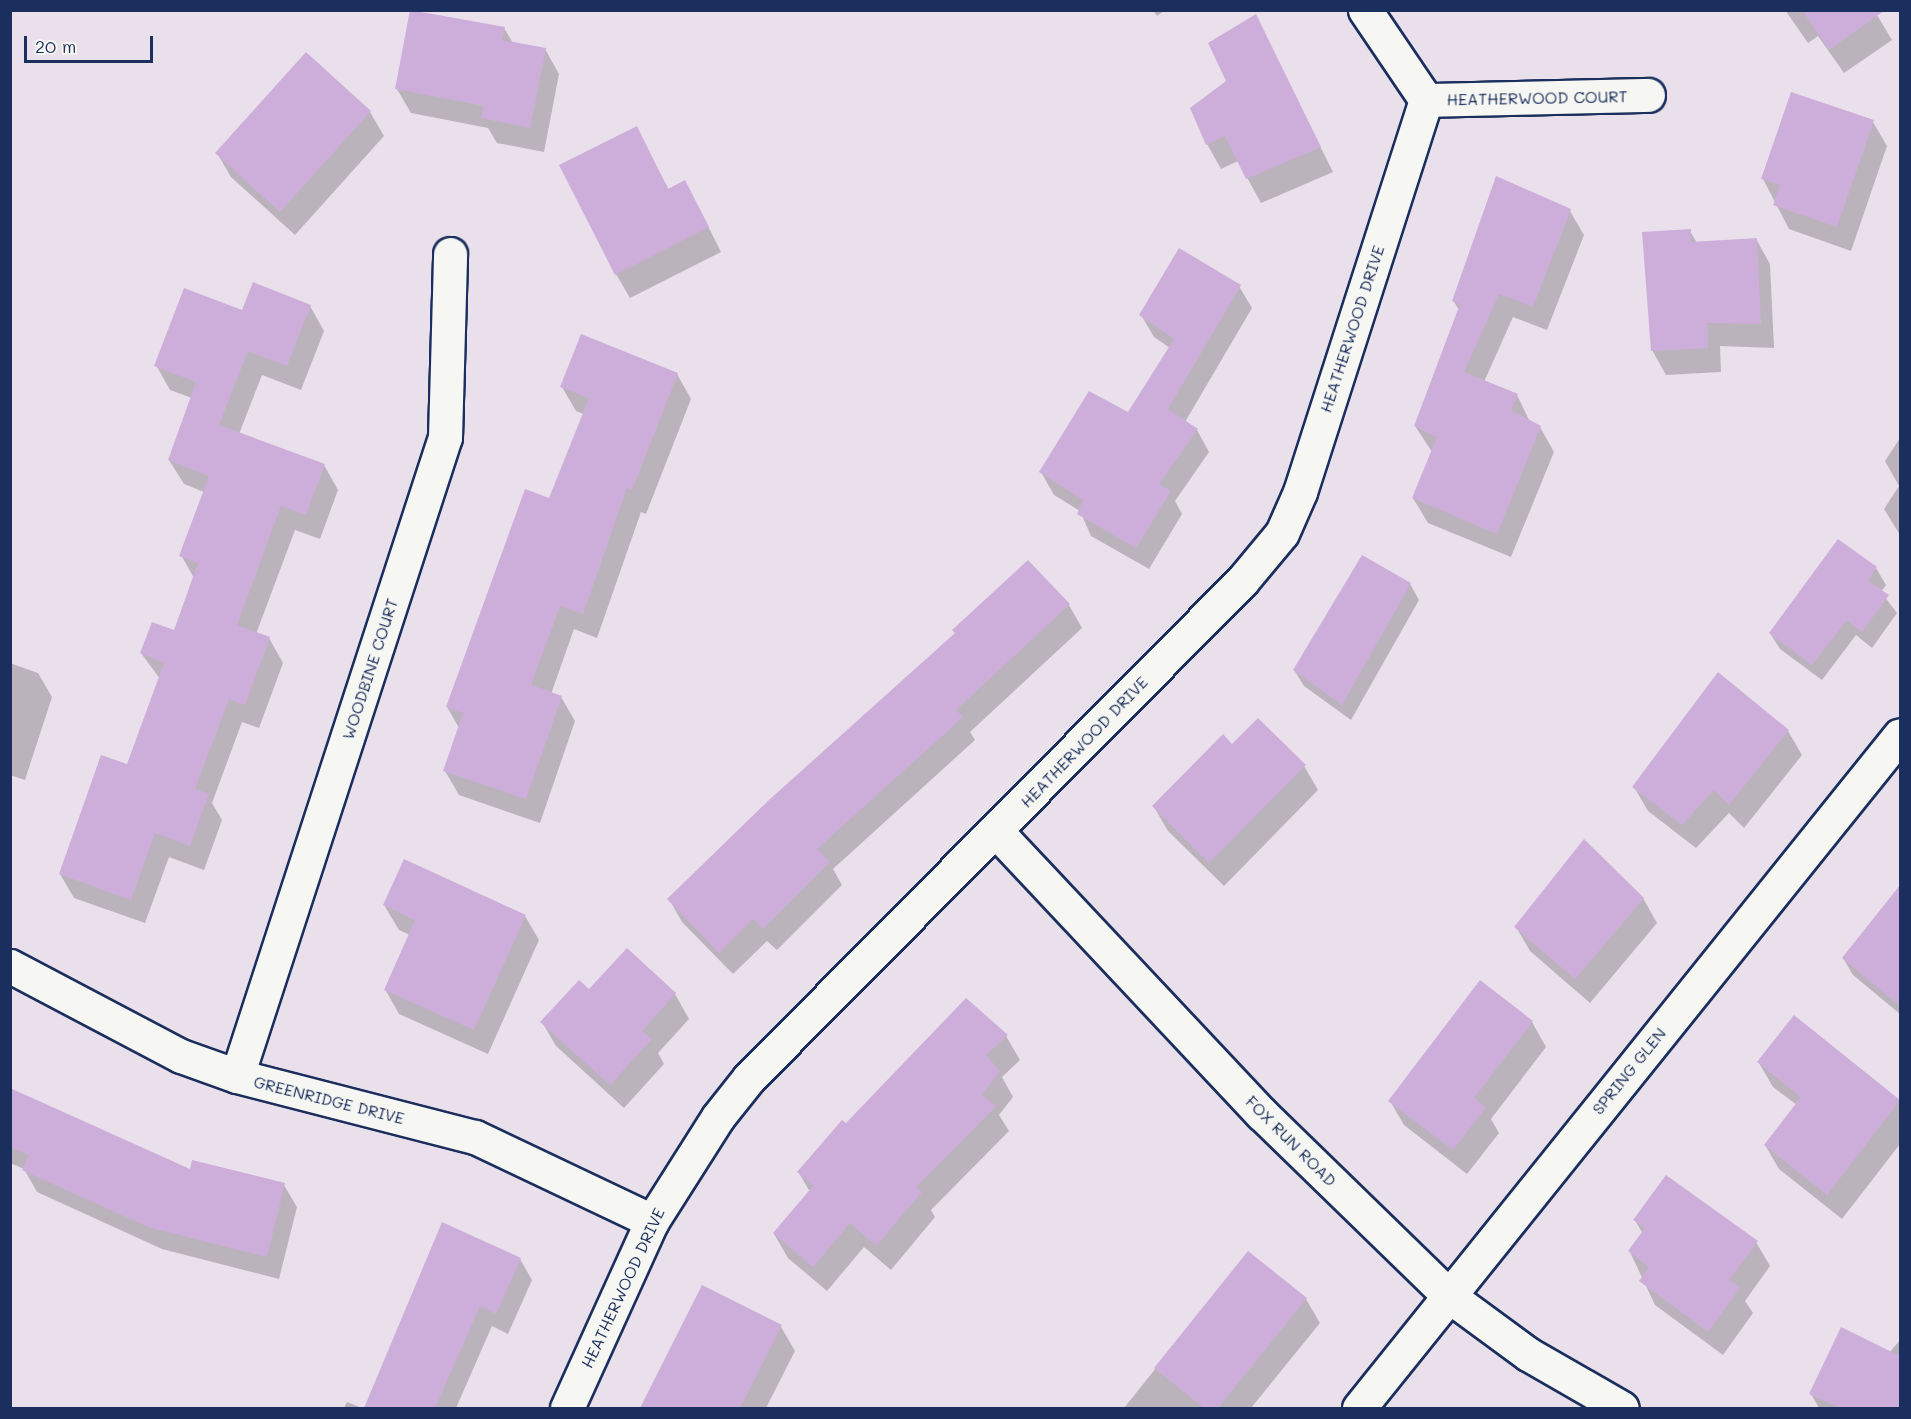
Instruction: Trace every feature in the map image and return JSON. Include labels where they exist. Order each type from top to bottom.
[{"type":"street","points":[[1365,10],[1426,100]]},
{"type":"street","name":"HEATHERWOOD COURT","points":[[1426,100],[1648,95]]},
{"type":"street","name":"HEATHERWOOD DRIVE","points":[[567,1408],[652,1221],[718,1117],[749,1078],[1242,581],[1282,533],[1299,492],[1426,100]]},
{"type":"street","name":"WOODBINE COURT","points":[[237,1076],[445,437],[450,254]]},
{"type":"street","name":"SPRING GLEN","points":[[1359,1408],[1900,735]]},
{"type":"street","name":"FOX RUN ROAD","points":[[996,831],[1262,1114],[1449,1296],[1528,1354],[1622,1408]]},
{"type":"street","name":"GREENRIDGE DRIVE","points":[[10,966],[181,1056],[237,1076],[475,1137],[652,1221]]},
{"type":"building","points":[[410,10],[505,27],[502,40],[546,48],[530,128],[481,118],[484,106],[395,89]]},
{"type":"building","points":[[1802,10],[1885,10],[1829,50]]},
{"type":"building","points":[[1256,14],[1321,147],[1246,179],[1225,136],[1206,145],[1190,108],[1226,81],[1208,43]]},
{"type":"building","points":[[306,52],[371,111],[280,212],[215,153]]},
{"type":"building","points":[[1791,92],[1874,120],[1837,227],[1773,205],[1780,185],[1761,179]]},
{"type":"building","points":[[637,126],[668,189],[685,180],[709,227],[615,275],[559,165]]},
{"type":"building","points":[[1496,176],[1571,209],[1533,307],[1499,294],[1464,372],[1518,394],[1511,410],[1541,426],[1497,534],[1412,498],[1437,437],[1414,426],[1460,304],[1452,301]]},
{"type":"building","points":[[1691,229],[1691,242],[1757,238],[1761,324],[1707,323],[1708,348],[1651,351],[1642,232]]},
{"type":"building","points":[[1179,248],[1241,285],[1168,409],[1198,429],[1159,484],[1171,491],[1136,548],[1077,514],[1083,500],[1039,472],[1089,391],[1128,412],[1174,339],[1139,315]]},
{"type":"building","points":[[253,282],[311,305],[287,366],[248,351],[219,425],[325,464],[306,515],[281,506],[237,625],[270,637],[245,705],[229,699],[195,789],[209,794],[190,846],[155,833],[131,900],[59,874],[101,755],[127,764],[164,663],[140,653],[152,622],[174,630],[198,563],[179,556],[209,476],[168,460],[196,382],[154,366],[184,288],[242,310]]},
{"type":"building","points":[[581,334],[678,373],[632,490],[627,488],[583,614],[560,606],[531,685],[562,696],[526,799],[443,771],[463,713],[446,707],[525,489],[549,498],[589,398],[560,387]]},
{"type":"building","points":[[1838,539],[1877,567],[1868,581],[1889,595],[1862,632],[1847,620],[1812,665],[1769,633]]},
{"type":"building","points":[[1362,555],[1411,583],[1342,705],[1293,670]]},
{"type":"building","points":[[1028,560],[1070,604],[956,710],[963,717],[817,849],[830,862],[763,929],[753,919],[719,953],[667,899],[769,800],[955,633],[952,630]]},
{"type":"building","points":[[1718,672],[1789,730],[1729,805],[1714,790],[1682,825],[1632,787]]},
{"type":"building","points":[[1258,718],[1306,765],[1209,863],[1152,806],[1223,734],[1232,744]]},
{"type":"building","points":[[1584,839],[1644,898],[1575,979],[1514,927]]},
{"type":"building","points":[[404,859],[526,915],[474,1030],[384,990],[415,920],[383,905]]},
{"type":"building","points":[[1900,885],[1900,1006],[1842,958]]},
{"type":"building","points":[[627,948],[676,993],[642,1031],[652,1039],[610,1085],[540,1022],[579,980],[589,989]]},
{"type":"building","points":[[1480,980],[1533,1021],[1474,1098],[1486,1107],[1453,1150],[1388,1101]]},
{"type":"building","points":[[966,998],[1008,1035],[986,1055],[1000,1071],[982,1095],[996,1106],[916,1187],[922,1192],[876,1246],[850,1223],[813,1267],[773,1233],[813,1186],[797,1172],[842,1120],[846,1123]]},
{"type":"building","points":[[1794,1015],[1900,1100],[1827,1195],[1764,1145],[1801,1097],[1757,1062]]},
{"type":"building","points":[[10,1088],[190,1169],[192,1160],[285,1183],[267,1257],[148,1227],[22,1170],[29,1155],[10,1147]]},
{"type":"building","points":[[1666,1175],[1758,1241],[1729,1280],[1740,1288],[1708,1332],[1639,1281],[1649,1267],[1628,1251],[1645,1228],[1633,1220]]},
{"type":"building","points":[[442,1222],[521,1258],[496,1314],[480,1306],[435,1408],[364,1408]]},
{"type":"building","points":[[1248,1251],[1307,1298],[1218,1408],[1204,1408],[1154,1368]]},
{"type":"building","points":[[702,1285],[782,1325],[740,1408],[640,1408]]},
{"type":"building","points":[[1841,1327],[1900,1356],[1900,1408],[1840,1408],[1809,1394]]}]
